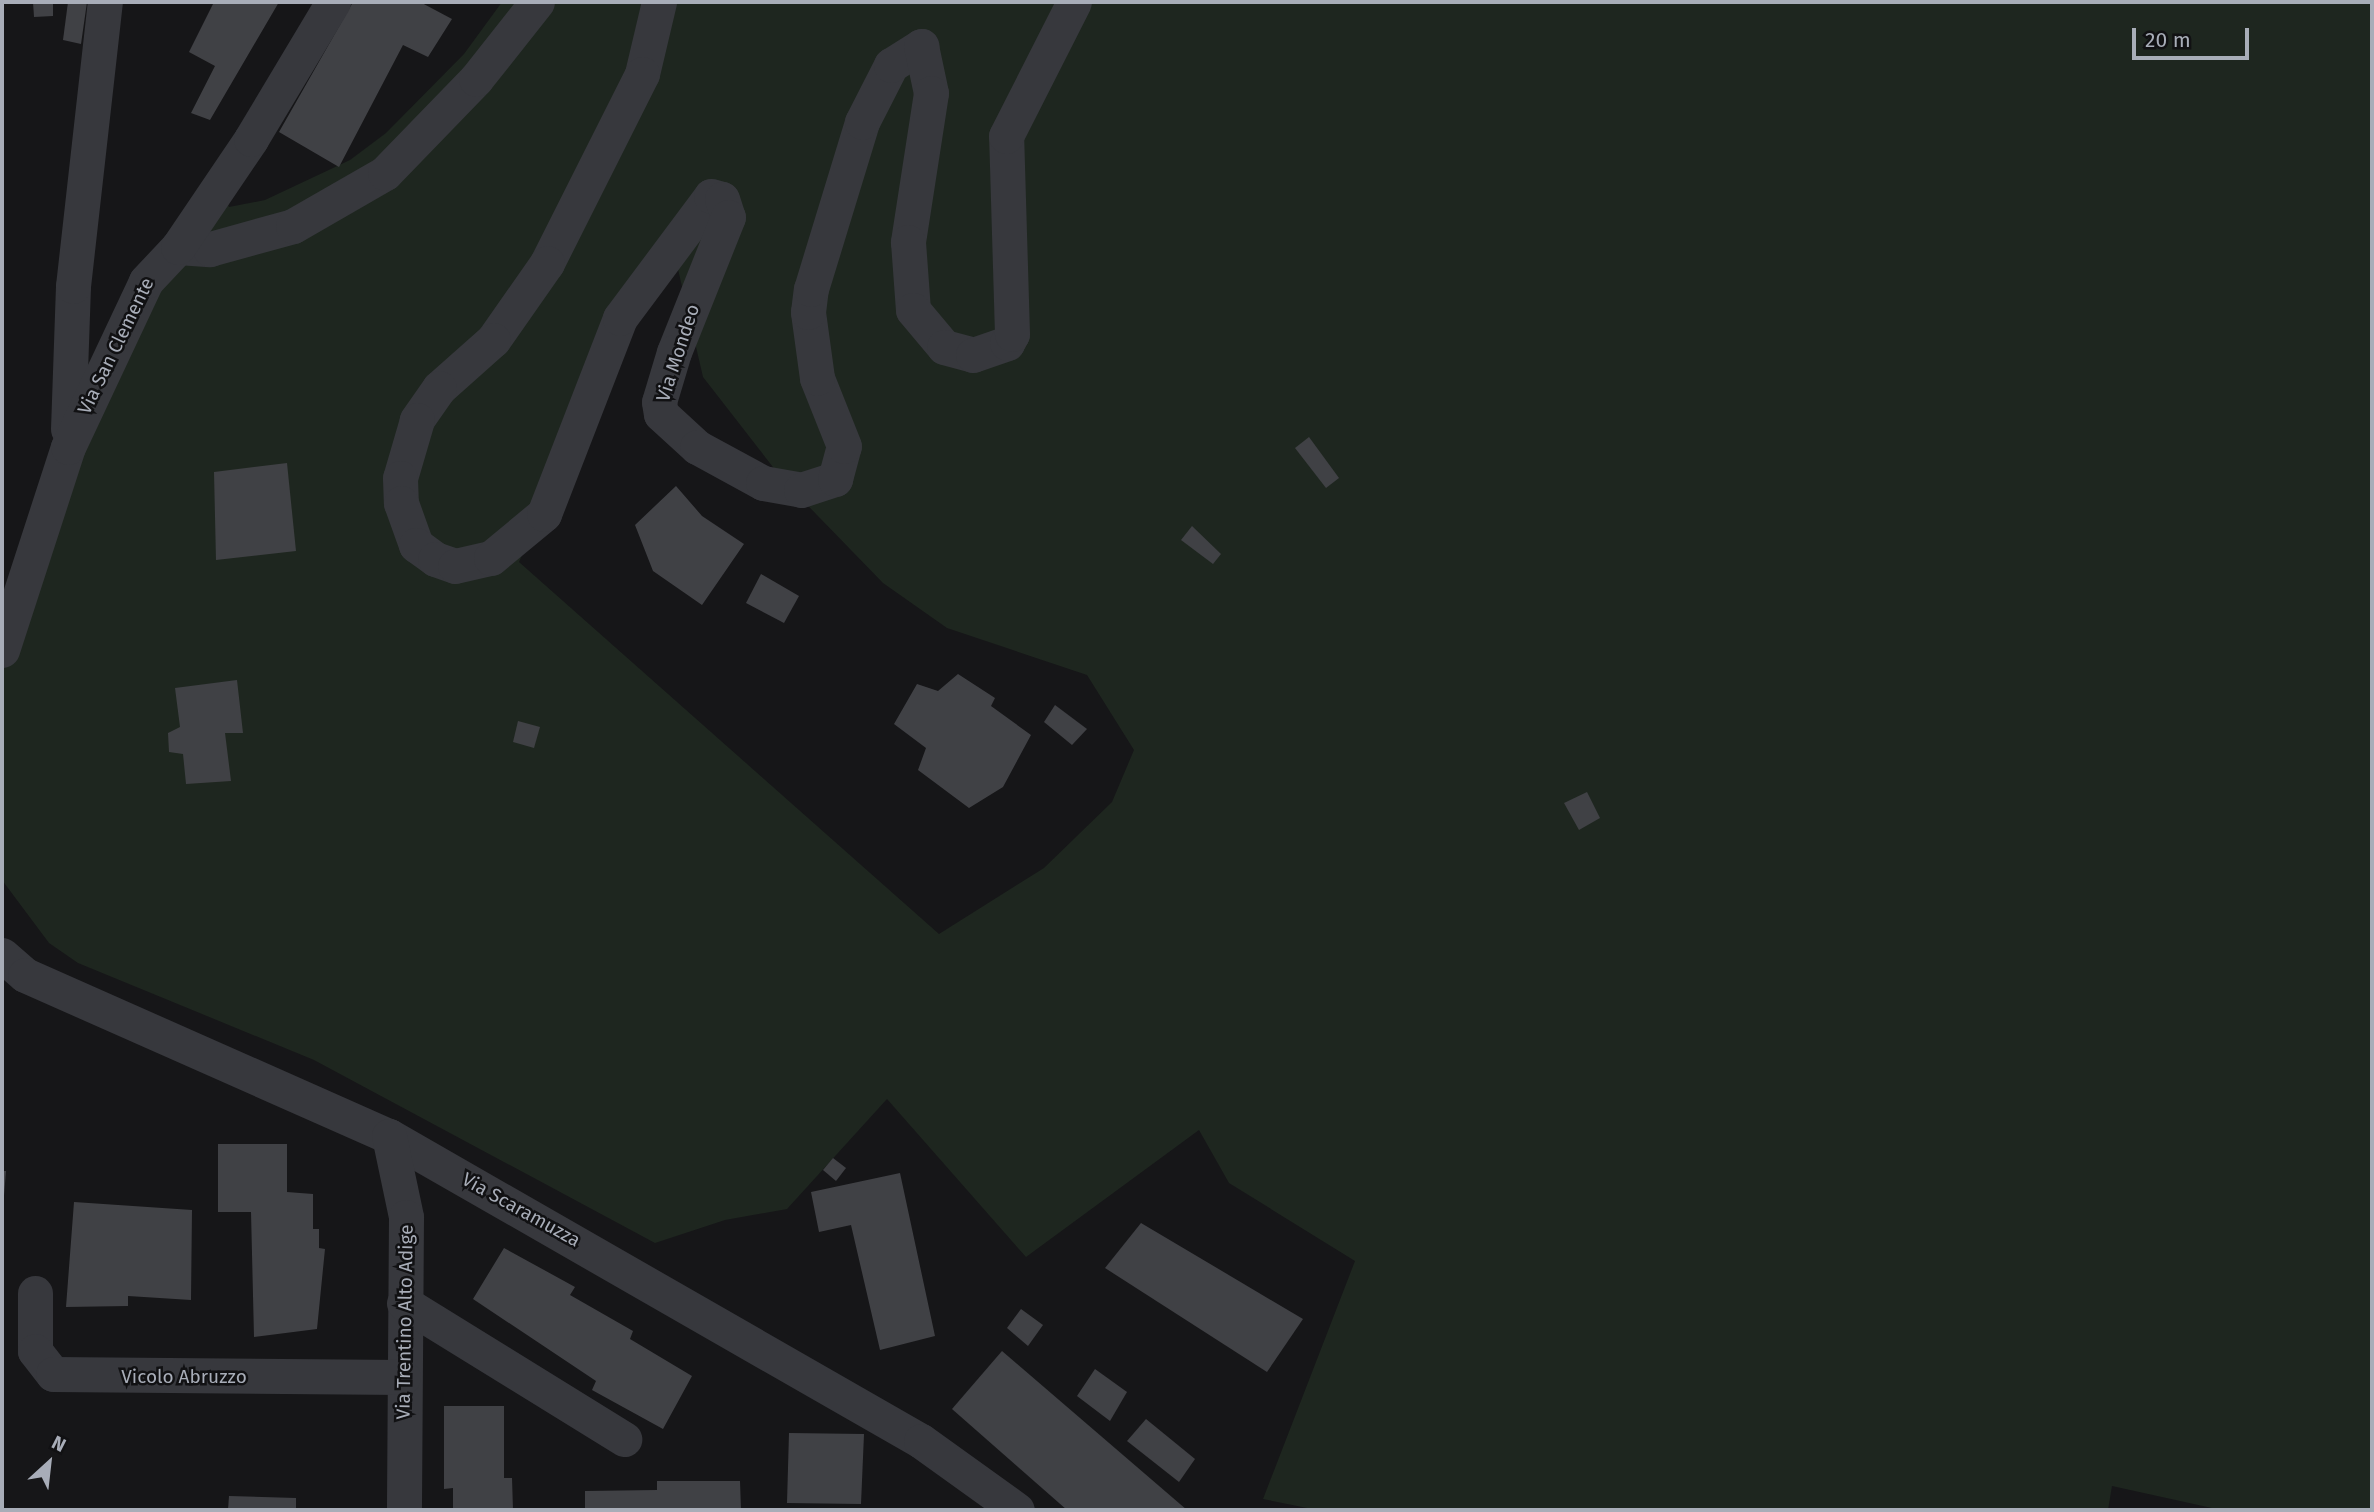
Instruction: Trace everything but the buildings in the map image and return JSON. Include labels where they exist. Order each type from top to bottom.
[{"type":"street","points":[[68,447],[73,286],[105,2]]},
{"type":"street","name":"Via San Clemente","points":[[2,650],[68,447],[146,281],[178,247],[298,68],[333,2]]},
{"type":"street","points":[[178,247],[210,249],[293,226],[385,173],[476,79],[537,2]]},
{"type":"street","name":"Via Mondeo","points":[[659,2],[642,74],[547,263],[492,340],[439,388],[417,420],[400,478],[401,503],[416,545],[435,559],[455,566],[491,558],[544,514],[620,318],[711,196],[722,199],[728,218],[674,352],[659,402],[661,414],[719,462],[763,483],[801,490],[835,479],[844,446],[817,378],[808,312],[811,289],[862,122],[891,65],[919,47],[931,93],[908,242],[913,310],[944,346],[973,355],[1007,343],[1012,325],[1006,136],[1073,2]]},
{"type":"street","name":"Via Scaramuzza","points":[[2,955],[25,975],[389,1136],[921,1441],[1017,1510]]},
{"type":"street","name":"Via Trentino Alto Adige","points":[[389,1136],[406,1217],[404,1510]]},
{"type":"street","name":"Vicolo Abruzzo","points":[[35,1293],[35,1351],[53,1374],[403,1377]]},
{"type":"street","points":[[404,1303],[624,1439]]},
{"type":"shaded area","points":[[502,2],[2372,2],[2372,1510],[2221,1510],[2112,1486],[2108,1510],[1317,1510],[1263,1499],[1355,1261],[1229,1183],[1199,1130],[1026,1257],[887,1099],[787,1209],[725,1220],[655,1243],[314,1060],[78,963],[49,943],[2,880],[2,657],[81,418],[221,188],[229,207],[265,200],[350,160],[386,133],[464,54]],"holes":[[[677,265],[703,377],[783,480],[883,583],[947,628],[1087,675],[1134,750],[1112,802],[1044,868],[939,934],[519,562],[643,285]]]}]
